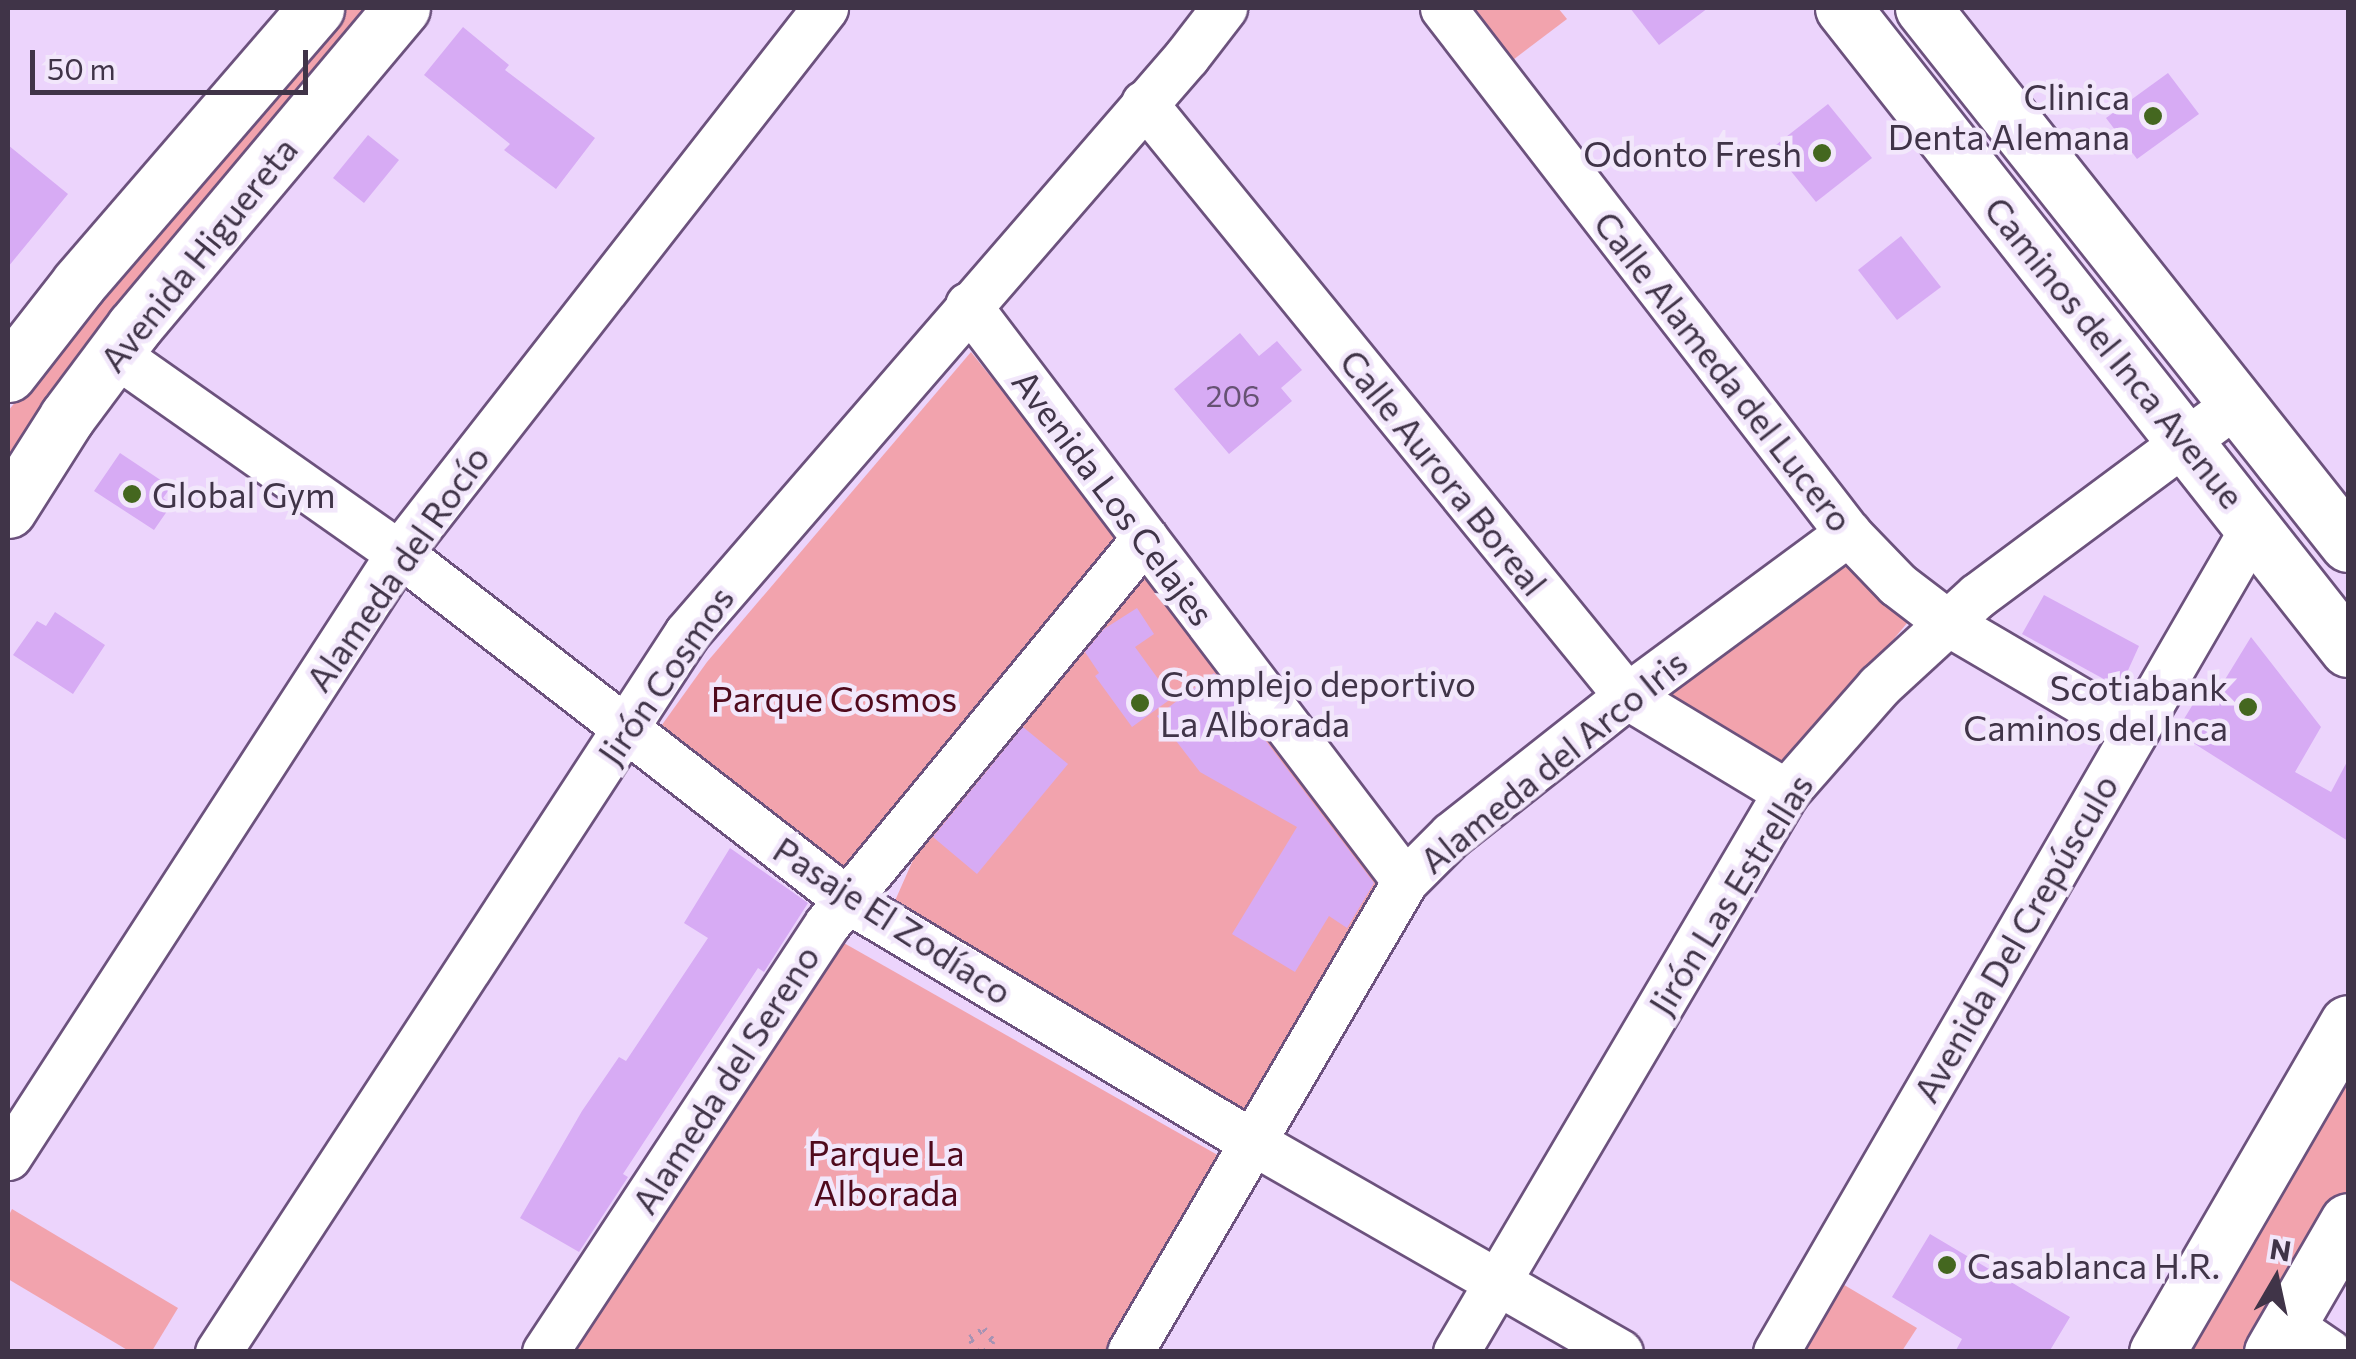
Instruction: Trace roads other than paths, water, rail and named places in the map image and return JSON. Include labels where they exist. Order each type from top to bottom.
[{"type":"main road","name":"Avenida Higuereta","points":[[8,374],[79,282],[316,8]]},
{"type":"main road","name":"Avenida Higuereta","points":[[8,510],[114,353],[402,8]]},
{"type":"main road","name":"Caminos del Inca Avenue","points":[[1843,8],[2348,649]]},
{"type":"main road","name":"Caminos del Inca Avenue","points":[[1923,8],[2348,544]]},
{"type":"main road","points":[[2157,1352],[2348,1023]]},
{"type":"main road","points":[[2296,1342],[2348,1221]]},
{"type":"street","name":"Alameda del Rocío","points":[[8,1157],[399,553],[825,8]]},
{"type":"street","name":"Jirón Cosmos","points":[[218,1352],[687,633],[1224,8]]},
{"type":"street","name":"Calle Alameda del Lucero","points":[[1443,8],[1848,533],[1898,584],[1948,624],[2134,732]]},
{"type":"street","name":"Calle Aurora Boreal","points":[[1144,103],[1627,696],[1786,792]]},
{"type":"street","name":"Avenida Los Celajes","points":[[968,304],[1405,882]]},
{"type":"street","name":"Pasaje El Zodíaco","points":[[114,353],[399,553],[623,730],[846,898],[1252,1141],[1620,1352]]},
{"type":"street","name":"Jirón Las Estrellas","points":[[1456,1352],[1786,792],[1879,686],[1978,596],[2237,403]]},
{"type":"street","name":"Avenida Del Crepúsculo","points":[[1776,1352],[2254,526]]},
{"type":"street","name":"Alameda del Arco Iris","points":[[1130,1352],[1405,882],[1450,835],[1627,696],[1848,533]]},
{"type":"street","name":"Alameda del Sereno","points":[[546,1352],[846,898],[1145,538]]},
{"type":"place","name":"Clinica Denta Alemana","points":[[2153,116]]},
{"type":"place","name":"Odonto Fresh","points":[[1822,153]]},
{"type":"place","name":"Global Gym","points":[[132,494]]},
{"type":"place","name":"Complejo deportivo La Alborada","points":[[1140,703]]},
{"type":"place","name":"Scotiabank Caminos del Inca","points":[[2248,707]]},
{"type":"place","name":"Casablanca H.R.","points":[[1947,1265]]},
{"type":"park label","name":"Parque Cosmos","points":[[834,698]]},
{"type":"park label","name":"Parque La Alborada","points":[[886,1172]]}]
